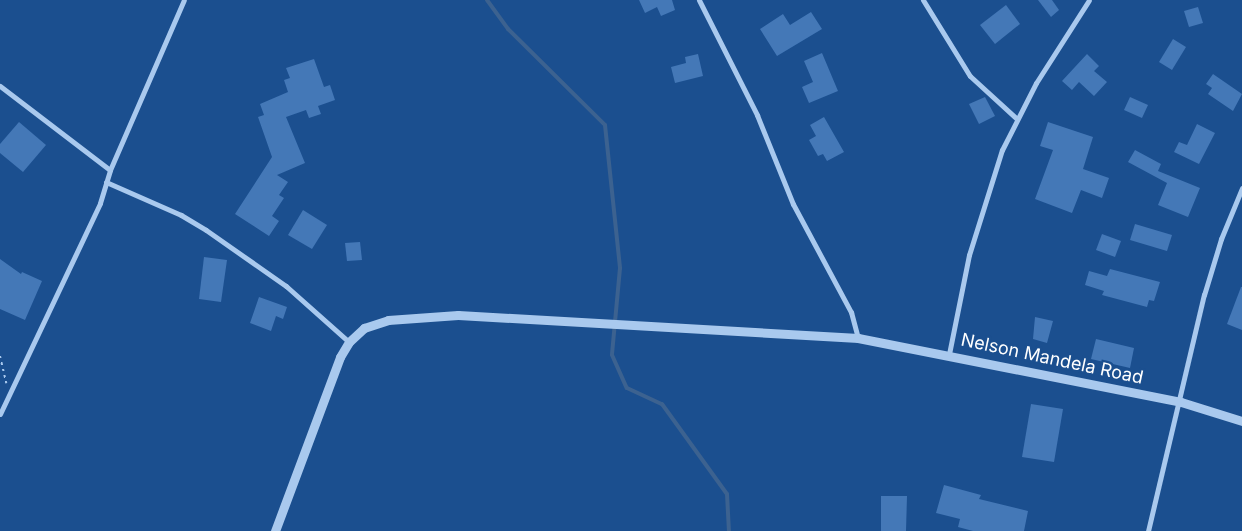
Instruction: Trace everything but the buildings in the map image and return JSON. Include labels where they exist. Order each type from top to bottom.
[{"type":"street","points":[[0,414],[100,204],[110,170],[184,0]]},
{"type":"street","points":[[699,0],[749,99],[793,204],[826,270],[851,312],[858,338]]},
{"type":"street","points":[[923,0],[970,76],[1016,118]]},
{"type":"street","name":"Nelson Mandela Road","points":[[1088,0],[1016,118],[981,210],[949,354],[1181,402],[1242,421]]},
{"type":"street","points":[[0,86],[110,170]]},
{"type":"street","points":[[106,182],[181,215],[206,230],[286,286],[349,342]]},
{"type":"street","points":[[1148,531],[1181,402],[1204,295],[1221,239],[1242,188]]},
{"type":"street","points":[[275,531],[349,342],[364,328],[388,320],[458,316],[652,325],[858,338],[949,354]]},
{"type":"path","points":[[0,356],[8,397]]},
{"type":"waterway","points":[[487,0],[508,29],[605,125],[620,268],[612,355],[627,388],[662,404],[727,494],[729,531]]}]
